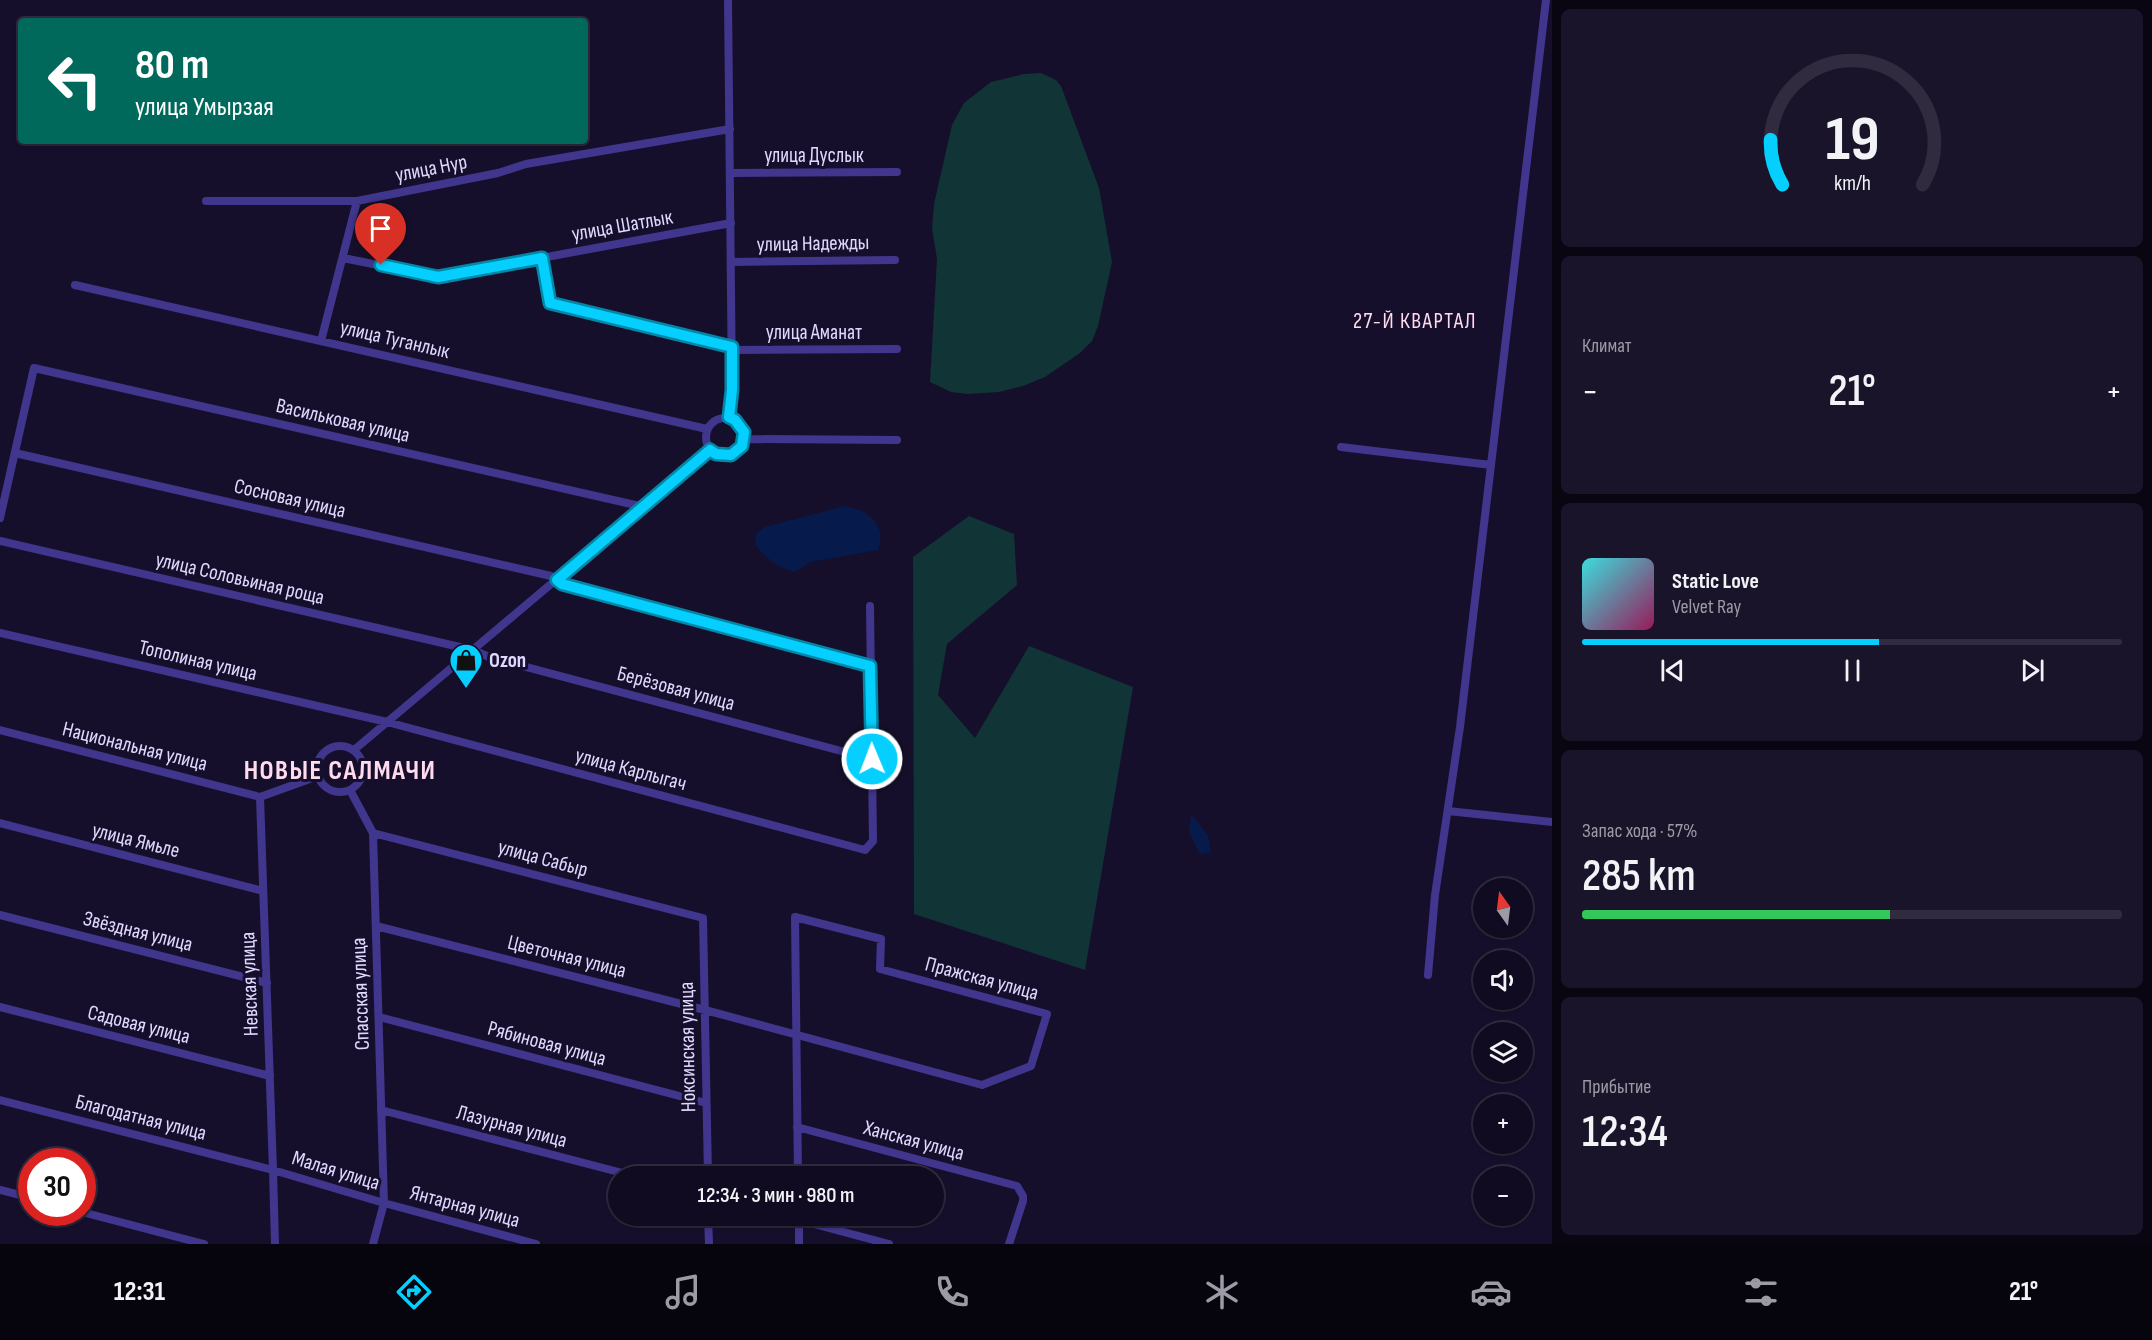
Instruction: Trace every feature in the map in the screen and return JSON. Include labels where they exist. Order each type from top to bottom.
[{"type":"street","points":[[728,0],[732,349],[732,390],[729,417]]},
{"type":"street","points":[[1428,975],[1435,894],[1448,811],[1491,465],[1546,0]]},
{"type":"street","name":"улица Нур","points":[[206,201],[357,201],[498,174],[526,164],[730,129]]},
{"type":"street","name":"улица Дуслык","points":[[731,173],[897,172]]},
{"type":"street","points":[[321,341],[357,201]]},
{"type":"street","name":"улица Шатлык","points":[[343,258],[438,277],[731,223]]},
{"type":"street","name":"улица Аманат","points":[[542,258],[550,303],[732,349],[897,349]]},
{"type":"street","name":"улица Надежды","points":[[731,262],[895,260]]},
{"type":"street","name":"улица Туганлык","points":[[75,285],[707,429]]},
{"type":"street","name":"Васильковая улица","points":[[15,453],[34,368],[644,507]]},
{"type":"street","points":[[729,417],[741,425],[744,439],[742,446],[731,455],[716,454],[706,443],[707,429],[713,421],[729,417]]},
{"type":"street","points":[[744,439],[897,440]]},
{"type":"street","points":[[1341,447],[1491,465]]},
{"type":"street","points":[[354,750],[710,450]]},
{"type":"street","points":[[0,518],[15,453]]},
{"type":"street","name":"Сосновая улица","points":[[15,453],[551,576],[574,587],[870,666]]},
{"type":"street","name":"улица Соловьиная роща","points":[[0,541],[473,650]]},
{"type":"street","points":[[870,606],[872,759]]},
{"type":"street","name":"Тополиная улица","points":[[0,633],[387,722]]},
{"type":"street","name":"Берёзовая улица","points":[[473,650],[489,657],[872,759]]},
{"type":"street","name":"улица Карлыгач","points":[[387,722],[865,850],[873,841],[872,759]]},
{"type":"street","name":"Национальная улица","points":[[0,730],[260,797]]},
{"type":"street","points":[[335,746],[354,750],[363,766],[357,784],[350,790],[331,790],[318,776],[317,766],[326,750],[335,746]]},
{"type":"street","points":[[260,797],[318,776]]},
{"type":"street","name":"Спасская улица","points":[[350,790],[373,832],[384,1203]]},
{"type":"street","name":"Невская улица","points":[[260,797],[273,1170]]},
{"type":"street","points":[[1448,811],[1552,822]]},
{"type":"street","name":"улица Ямьле","points":[[0,824],[263,891]]},
{"type":"street","name":"улица Сабыр","points":[[373,832],[703,918]]},
{"type":"street","name":"Звёздная улица","points":[[0,915],[267,983]]},
{"type":"street","name":"Пражская улица","points":[[749,1022],[795,1034],[982,1085],[1031,1066],[1047,1014],[880,969],[881,939],[795,917],[795,1034],[798,1166]]},
{"type":"street","name":"Ноксинская улица","points":[[703,918],[708,1166]]},
{"type":"street","name":"Цветочная улица","points":[[376,926],[749,1022]]},
{"type":"street","name":"Садовая улица","points":[[0,1007],[270,1076]]},
{"type":"street","name":"Рябиновая улица","points":[[379,1017],[706,1103]]},
{"type":"street","name":"Благодатная улица","points":[[0,1100],[273,1170]]},
{"type":"street","name":"Лазурная улица","points":[[381,1110],[608,1169]]},
{"type":"street","name":"Ханская улица","points":[[797,1127],[1021,1189],[1023,1201],[1009,1244]]},
{"type":"street","name":"Малая улица","points":[[275,1244],[273,1170],[384,1203],[373,1244]]},
{"type":"street","points":[[0,1190],[18,1194]]},
{"type":"street","name":"Янтарная улица","points":[[384,1203],[536,1244]]},
{"type":"street","points":[[96,1216],[204,1244]]},
{"type":"street","points":[[708,1226],[709,1244]]},
{"type":"street","points":[[799,1226],[799,1244]]},
{"type":"street","points":[[827,1226],[889,1244]]},
{"type":"green space","points":[[1041,73],[1056,80],[1061,86],[1099,188],[1112,262],[1098,326],[1092,341],[1080,353],[1045,377],[999,392],[968,394],[951,392],[930,382],[937,259],[932,228],[934,204],[952,125],[964,103],[991,82],[1024,74]]},
{"type":"green space","points":[[969,516],[1014,534],[1017,585],[947,644],[938,695],[975,738],[1029,646],[1133,687],[1085,970],[914,914],[913,557]]},
{"type":"water","points":[[845,506],[861,511],[874,520],[880,533],[878,550],[811,562],[794,572],[772,561],[755,544],[756,534],[765,527]]},
{"type":"water","points":[[1191,814],[1208,835],[1211,852],[1200,854],[1189,832]]},
{"type":"place","name":"Ozon","points":[[466,689]]},
{"type":"district","name":"27-Й КВАРТАЛ","points":[[1415,320]]},
{"type":"district","name":"НОВЫЕ САЛМАЧИ","points":[[340,770]]},
{"type":"route","points":[[381,265],[438,277],[542,258],[550,303],[732,347],[732,390],[729,417],[741,425],[744,432],[742,446],[737,452],[723,456],[710,450],[557,580],[562,584],[870,666],[872,759]]}]
